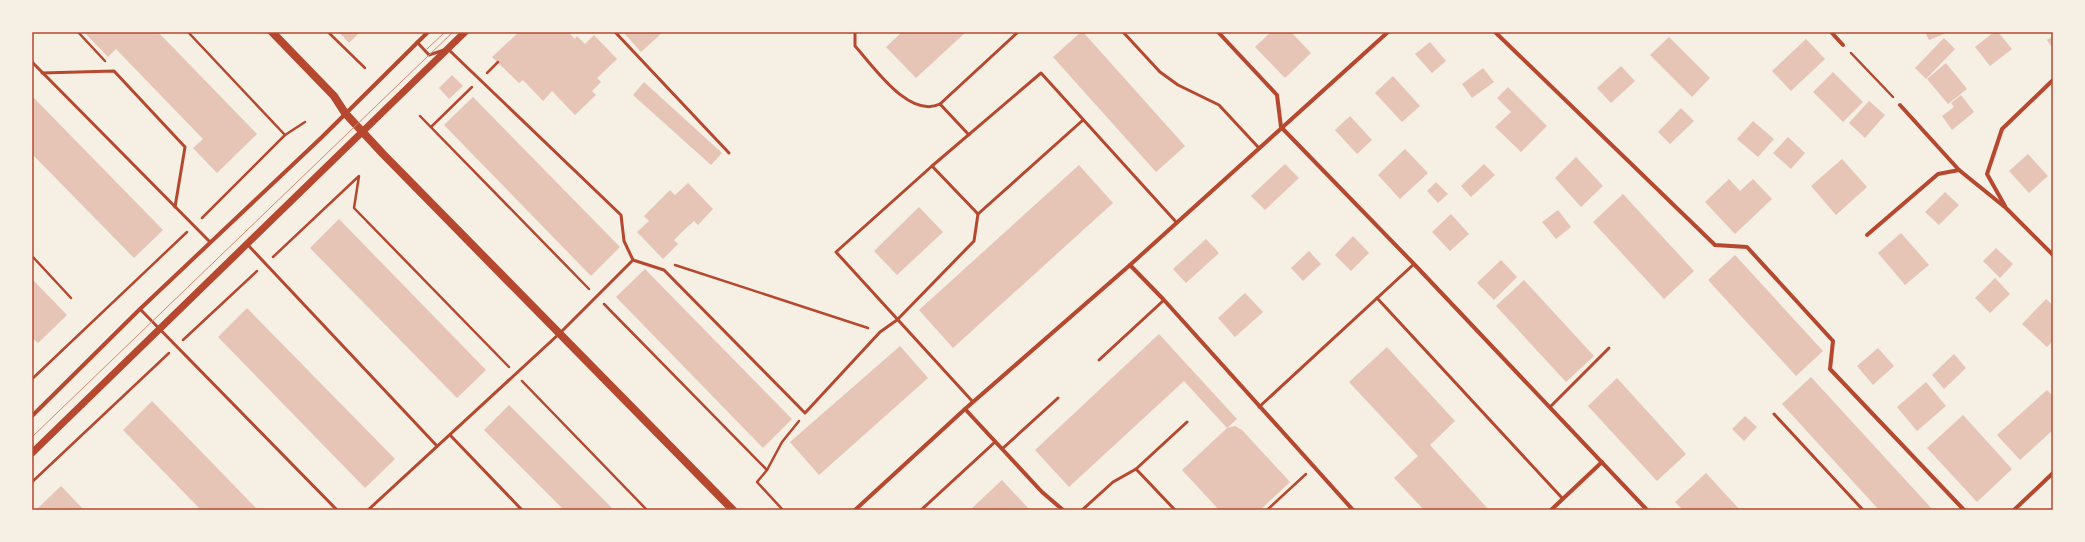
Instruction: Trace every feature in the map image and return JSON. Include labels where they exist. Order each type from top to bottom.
[{"type":"main road","points":[[272,32],[334,96],[345,113],[362,131],[733,510]]},
{"type":"street","points":[[32,416],[140,309],[428,32]]},
{"type":"street","points":[[32,453],[161,329],[246,243],[465,32]]},
{"type":"street","points":[[1218,32],[1277,95],[1281,127],[1414,264],[1647,510]]},
{"type":"street","points":[[855,510],[965,409],[1130,265],[1258,147],[1388,32]]},
{"type":"street","points":[[1496,32],[1715,245],[1747,247],[1834,341],[1830,368],[1964,510]]},
{"type":"street","points":[[1831,32],[1843,44]]},
{"type":"street","points":[[2006,208],[1987,174],[2002,129],[2053,80]]},
{"type":"street","points":[[1900,105],[1959,170],[2006,208],[2053,255]]},
{"type":"street","points":[[1867,235],[1938,174],[1959,170]]},
{"type":"street","points":[[1130,265],[1164,300],[1352,510]]},
{"type":"street","points":[[965,409],[1042,492],[1063,510]]},
{"type":"street","points":[[1551,510],[1602,462]]},
{"type":"street","points":[[2014,510],[2053,473]]},
{"type":"lane","points":[[615,32],[729,153]]},
{"type":"lane","points":[[855,32],[855,46],[900,95],[922,107],[933,107],[940,104],[1018,32]]},
{"type":"lane","points":[[1123,32],[1160,72],[1178,85],[1219,105],[1258,147]]},
{"type":"lane","points":[[417,42],[429,55],[447,49],[481,79],[621,215],[624,241],[633,260],[664,270],[805,413],[880,332],[898,320],[974,241],[978,214],[1083,120]]},
{"type":"lane","points":[[32,62],[210,242]]},
{"type":"lane","points":[[42,73],[114,71],[185,147],[175,207]]},
{"type":"lane","points":[[973,402],[836,252],[932,166],[1042,73],[1177,223]]},
{"type":"lane","points":[[940,104],[969,134]]},
{"type":"lane","points":[[932,166],[978,214]]},
{"type":"lane","points":[[246,243],[437,446]]},
{"type":"lane","points":[[368,510],[560,333],[633,260]]},
{"type":"lane","points":[[1259,407],[1414,264]]},
{"type":"lane","points":[[1377,298],[1562,499]]},
{"type":"lane","points":[[1099,360],[1164,300]]},
{"type":"lane","points":[[140,309],[337,510]]},
{"type":"lane","points":[[1550,407],[1609,348]]},
{"type":"lane","points":[[1002,450],[1058,398]]},
{"type":"lane","points":[[1774,414],[1863,510]]},
{"type":"lane","points":[[1082,510],[1113,482],[1136,469],[1187,422]]},
{"type":"lane","points":[[450,435],[522,510]]},
{"type":"lane","points":[[921,510],[994,442]]},
{"type":"lane","points":[[1136,469],[1174,510]]},
{"type":"path","points":[[78,32],[114,71]]},
{"type":"path","points":[[188,32],[285,135]]},
{"type":"path","points":[[328,32],[365,68]]},
{"type":"path","points":[[1843,44],[1900,105]]},
{"type":"path","points":[[431,127],[498,62]]},
{"type":"path","points":[[32,379],[193,226],[285,135],[305,122]]},
{"type":"path","points":[[32,256],[71,298]]},
{"type":"path","points":[[668,264],[682,266],[880,332]]},
{"type":"path","points":[[767,470],[782,442],[805,413]]},
{"type":"path","points":[[1267,510],[1313,467]]},
{"type":"path","points":[[757,482],[783,510]]},
{"type":"building","points":[[84,32],[158,32],[257,134],[217,173],[193,148],[203,139],[116,49],[108,57]]},
{"type":"building","points":[[339,32],[360,32],[349,43]]},
{"type":"building","points":[[519,32],[573,32],[570,34],[575,39],[577,36],[585,44],[594,35],[617,59],[597,78],[601,82],[592,91],[596,95],[575,115],[552,91],[543,101],[523,80],[519,83],[492,57]]},
{"type":"building","points":[[623,32],[663,32],[641,52]]},
{"type":"building","points":[[902,32],[966,32],[916,78],[886,47]]},
{"type":"building","points":[[1081,32],[1083,32],[1185,146],[1156,172],[1053,57]]},
{"type":"building","points":[[1271,32],[1291,32],[1311,53],[1285,78],[1255,47]]},
{"type":"building","points":[[1925,32],[1949,32],[1929,40]]},
{"type":"building","points":[[1994,32],[1998,32],[2012,49],[1990,66],[1975,47]]},
{"type":"building","points":[[2053,36],[2053,49],[2047,40]]},
{"type":"building","points":[[1669,37],[1710,78],[1692,97],[1650,55]]},
{"type":"building","points":[[1944,38],[1955,49],[1926,79],[1915,68]]},
{"type":"building","points":[[1806,39],[1825,59],[1791,91],[1772,71]]},
{"type":"building","points":[[1430,42],[1446,61],[1432,73],[1415,54]]},
{"type":"building","points":[[1946,63],[1967,89],[1948,104],[1927,79]]},
{"type":"building","points":[[1621,66],[1635,81],[1611,103],[1597,88]]},
{"type":"building","points":[[1483,68],[1494,82],[1472,98],[1462,84]]},
{"type":"building","points":[[1833,72],[1863,102],[1843,122],[1813,92]]},
{"type":"building","points":[[452,75],[463,86],[449,99],[439,88]]},
{"type":"building","points":[[1393,76],[1420,106],[1402,122],[1375,93]]},
{"type":"building","points":[[644,82],[722,153],[711,165],[633,95]]},
{"type":"building","points":[[1508,87],[1547,126],[1521,152],[1495,127],[1511,112],[1497,98]]},
{"type":"building","points":[[1961,95],[1974,112],[1952,130],[1942,116],[1954,107],[1951,103]]},
{"type":"building","points":[[32,96],[163,230],[134,258],[32,154]]},
{"type":"building","points":[[473,97],[620,247],[591,276],[444,125]]},
{"type":"building","points":[[1869,101],[1885,115],[1865,138],[1849,123]]},
{"type":"building","points":[[1681,108],[1694,121],[1670,144],[1658,132]]},
{"type":"building","points":[[1350,116],[1372,140],[1357,154],[1335,130]]},
{"type":"building","points":[[1753,121],[1774,139],[1758,157],[1737,139]]},
{"type":"building","points":[[1788,137],[1805,153],[1791,169],[1773,153]]},
{"type":"building","points":[[1405,149],[1428,173],[1400,199],[1378,175]]},
{"type":"building","points":[[2028,154],[2048,176],[2029,193],[2009,171]]},
{"type":"building","points":[[1576,157],[1603,186],[1581,207],[1555,178]]},
{"type":"building","points":[[1842,159],[1867,187],[1836,215],[1811,186]]},
{"type":"building","points":[[1285,164],[1299,178],[1265,210],[1251,196]]},
{"type":"building","points":[[1484,164],[1495,175],[1471,197],[1461,186]]},
{"type":"building","points":[[1079,165],[1113,203],[953,348],[919,310]]},
{"type":"building","points":[[1729,179],[1740,191],[1753,179],[1772,199],[1735,234],[1705,202]]},
{"type":"building","points":[[1436,182],[1448,194],[1438,203],[1427,191]]},
{"type":"building","points":[[688,183],[713,209],[698,225],[694,221],[674,240],[678,244],[663,259],[637,232],[649,221],[644,216],[670,190],[675,195]]},
{"type":"building","points":[[1945,192],[1959,205],[1939,225],[1925,212]]},
{"type":"building","points":[[1623,194],[1694,271],[1664,299],[1593,222]]},
{"type":"building","points":[[919,207],[943,232],[897,275],[874,251]]},
{"type":"building","points":[[1558,210],[1571,227],[1556,239],[1542,222]]},
{"type":"building","points":[[1451,214],[1469,234],[1450,251],[1432,232]]},
{"type":"building","points":[[339,219],[486,370],[457,398],[310,248]]},
{"type":"building","points":[[1901,233],[1929,265],[1905,285],[1878,253]]},
{"type":"building","points":[[1353,236],[1369,253],[1351,271],[1335,255]]},
{"type":"building","points":[[1206,239],[1219,253],[1186,283],[1173,269]]},
{"type":"building","points":[[1996,248],[2013,264],[2000,278],[1983,261]]},
{"type":"building","points":[[1309,251],[1321,264],[1303,281],[1291,268]]},
{"type":"building","points":[[1735,255],[1823,351],[1796,376],[1708,280]]},
{"type":"building","points":[[1501,260],[1517,277],[1494,300],[1477,283]]},
{"type":"building","points":[[645,269],[792,419],[763,448],[616,297]]},
{"type":"building","points":[[1995,278],[2010,294],[1990,313],[1975,298]]},
{"type":"building","points":[[32,279],[67,315],[38,343],[32,338]]},
{"type":"building","points":[[1524,280],[1594,356],[1566,382],[1496,306]]},
{"type":"building","points":[[1245,293],[1263,312],[1235,337],[1218,318]]},
{"type":"building","points":[[2046,299],[2053,305],[2053,341],[2047,347],[2022,324]]},
{"type":"building","points":[[247,308],[395,459],[365,488],[218,337]]},
{"type":"building","points":[[1159,334],[1237,419],[1227,428],[1184,381],[1069,487],[1035,450]]},
{"type":"building","points":[[900,346],[928,378],[819,475],[790,442]]},
{"type":"building","points":[[1387,347],[1455,421],[1430,445],[1489,510],[1424,510],[1394,478],[1418,456],[1349,382]]},
{"type":"building","points":[[1878,348],[1894,366],[1873,385],[1857,366]]},
{"type":"building","points":[[1954,354],[1966,368],[1944,389],[1932,375]]},
{"type":"building","points":[[1811,377],[1933,510],[1879,510],[1782,404]]},
{"type":"building","points":[[1617,378],[1686,454],[1657,481],[1588,406]]},
{"type":"building","points":[[1926,382],[1946,406],[1917,431],[1897,407]]},
{"type":"building","points":[[2047,390],[2053,396],[2053,430],[2020,460],[1997,435]]},
{"type":"building","points":[[152,401],[258,510],[201,510],[123,430]]},
{"type":"building","points":[[509,405],[614,510],[564,510],[484,430]]},
{"type":"building","points":[[1963,415],[2012,469],[1977,502],[1927,448]]},
{"type":"building","points":[[1745,416],[1757,427],[1744,441],[1732,429]]},
{"type":"building","points":[[1235,426],[1242,430],[1290,482],[1260,510],[1219,510],[1182,470],[1227,428]]},
{"type":"building","points":[[1706,473],[1740,510],[1683,510],[1675,502]]},
{"type":"building","points":[[1002,480],[1030,510],[970,510]]},
{"type":"building","points":[[61,486],[84,510],[36,510]]},
{"type":"tram line","points":[[427,49],[445,32]]},
{"type":"tram line","points":[[32,437],[453,32]]}]
